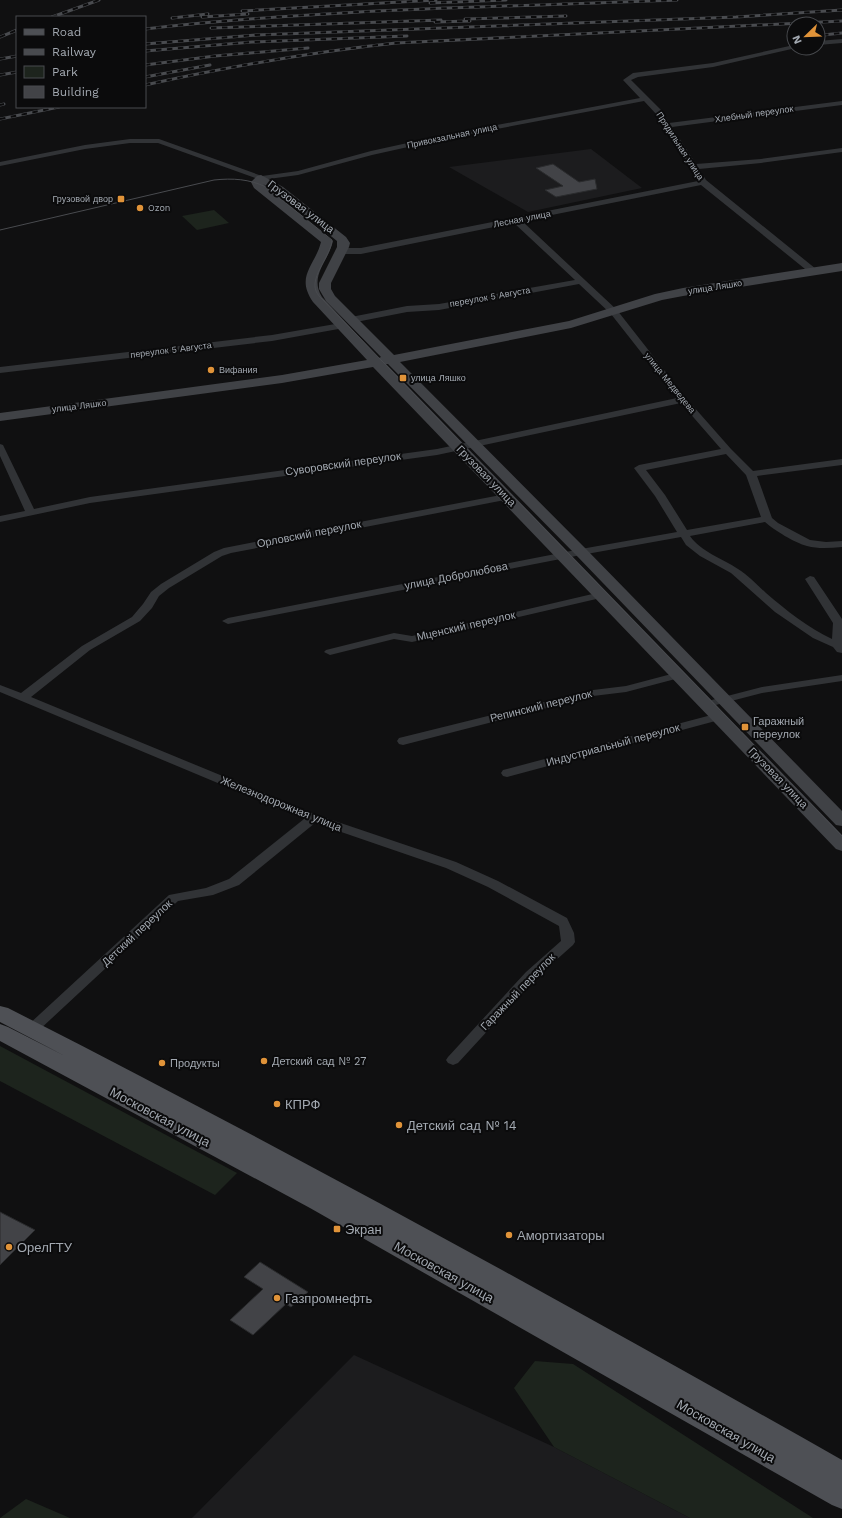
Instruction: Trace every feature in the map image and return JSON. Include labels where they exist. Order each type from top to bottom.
[{"type":"main road","name":"Московская улица","points":[[0,1013],[32,1029],[160,1107],[842,1497]]},
{"type":"main road","name":"Московская улица","points":[[0,1032],[160,1107],[548,1308],[842,1473]]},
{"type":"street","points":[[826,42],[842,41]]},
{"type":"street","name":"Прядильная улица","points":[[786,49],[713,65],[630,77],[627,80],[656,109],[703,182],[813,271]]},
{"type":"street","name":"Привокзальная улица","points":[[261,178],[298,173],[372,153],[444,137],[645,98]]},
{"type":"street","name":"Хлебный переулок","points":[[665,125],[684,124],[842,103]]},
{"type":"street","points":[[0,164],[104,144],[159,140],[261,178]]},
{"type":"street","points":[[692,167],[761,161],[842,150]]},
{"type":"street","name":"Грузовая улица","points":[[842,821],[476,444],[391,360],[346,323],[317,299],[310,287],[312,274],[327,241],[258,186],[257,182],[261,178],[279,189],[338,235],[344,243],[341,252],[329,273],[325,283],[325,289],[346,323],[376,363],[708,704],[842,845]]},
{"type":"street","name":"Лесная улица","points":[[341,252],[361,251],[703,182]]},
{"type":"street","name":"улица Медведева","points":[[516,220],[614,312],[683,400],[728,451],[751,474],[767,519]]},
{"type":"street","name":"улица Ляшко","points":[[0,417],[282,379],[376,363],[571,324],[659,297],[683,292],[842,267]]},
{"type":"street","name":"переулок 5 Августа","points":[[0,370],[272,338],[407,310],[439,307],[581,281]]},
{"type":"street","name":"Суворовский переулок","points":[[0,519],[90,500],[458,448],[683,400]]},
{"type":"street","points":[[0,447],[5,455],[25,502],[32,513]]},
{"type":"street","points":[[728,451],[639,468],[660,495],[684,535],[697,548],[735,571],[779,610],[817,636],[839,648],[839,623],[810,579]]},
{"type":"street","points":[[751,474],[842,462]]},
{"type":"street","name":"Орловский переулок","points":[[22,697],[86,648],[136,619],[148,606],[155,594],[165,586],[218,554],[228,550],[506,497]]},
{"type":"street","points":[[767,519],[774,525],[801,540],[816,544],[842,544]]},
{"type":"street","name":"улица Добролюбова","points":[[228,621],[563,555],[684,535],[767,519]]},
{"type":"street","name":"Мценский переулок","points":[[330,652],[394,636],[412,639],[601,595]]},
{"type":"street","name":"Репинский переулок","points":[[403,741],[592,693],[626,689],[679,675]]},
{"type":"street","points":[[708,704],[762,690],[842,678]]},
{"type":"street","name":"Железнодорожная улица","points":[[0,688],[313,818],[451,865],[493,884],[562,921]]},
{"type":"street","name":"Индустриальный переулок","points":[[507,773],[719,717]]},
{"type":"street","name":"Детский переулок","points":[[32,1029],[174,898],[208,892],[234,882],[313,818]]},
{"type":"street","name":"Гаражный переулок","points":[[453,1060],[531,976],[568,942],[569,934],[562,921]]},
{"type":"shaded area","points":[[591,149],[642,188],[528,212],[449,167]]},
{"type":"shaded area","points":[[354,1355],[554,1447],[690,1518],[192,1518]]},
{"type":"green space","points":[[214,210],[229,223],[197,230],[182,216]]},
{"type":"green space","points":[[0,1046],[237,1173],[215,1195],[0,1081]]},
{"type":"green space","points":[[535,1361],[573,1364],[813,1518],[690,1518],[554,1447],[514,1388]]},
{"type":"green space","points":[[26,1499],[70,1518],[0,1518]]},
{"type":"building","points":[[553,164],[579,182],[595,179],[597,189],[556,197],[545,190],[563,186],[536,168]]},
{"type":"building","name":"ОрелГТУ","points":[[0,1212],[35,1230],[0,1265]]},
{"type":"building","name":"Газпромнефть","points":[[260,1262],[308,1292],[291,1307],[286,1304],[253,1335],[230,1320],[263,1289],[244,1277]]},
{"type":"tram line","points":[[0,230],[214,180],[241,180],[253,182],[266,187],[332,240],[331,246],[316,279],[316,291],[319,296],[842,836]]},
{"type":"railway","points":[[55,16],[99,0]]},
{"type":"railway","points":[[242,11],[436,0]]},
{"type":"railway","points":[[430,3],[506,0]]},
{"type":"railway","points":[[146,29],[211,22],[344,13],[677,0]]},
{"type":"railway","points":[[146,44],[256,35],[736,17],[842,10]]},
{"type":"railway","points":[[172,18],[208,14]]},
{"type":"railway","points":[[202,17],[248,14]]},
{"type":"railway","points":[[465,19],[566,16]]},
{"type":"railway","points":[[211,28],[441,20]]},
{"type":"railway","points":[[435,22],[470,21]]},
{"type":"railway","points":[[146,85],[270,61],[396,43],[842,21]]},
{"type":"railway","points":[[0,37],[16,30]]},
{"type":"railway","points":[[826,35],[842,33]]},
{"type":"railway","points":[[146,51],[252,42],[407,36]]},
{"type":"railway","points":[[146,65],[215,56],[308,48]]},
{"type":"railway","points":[[0,59],[16,56]]},
{"type":"railway","points":[[146,77],[210,65]]},
{"type":"railway","points":[[0,75],[16,72]]},
{"type":"railway","points":[[0,105],[4,104]]},
{"type":"railway","points":[[0,119],[54,108]]},
{"type":"place","name":"Грузовой двор","points":[[121,199]]},
{"type":"place","name":"Ozon","points":[[140,208]]},
{"type":"place","name":"Вифания","points":[[211,370]]},
{"type":"place","name":"улица Ляшко","points":[[403,378]]},
{"type":"place","name":"Гаражный переулок","points":[[745,727]]},
{"type":"place","name":"Детский сад № 27","points":[[264,1061]]},
{"type":"place","name":"Продукты","points":[[162,1063]]},
{"type":"place","name":"КПРФ","points":[[277,1104]]},
{"type":"place","name":"Детский сад № 14","points":[[399,1125]]},
{"type":"place","name":"Экран","points":[[337,1229]]},
{"type":"place","name":"Амортизаторы","points":[[509,1235]]},
{"type":"place","name":"ОрелГТУ","points":[[9,1247]]},
{"type":"place","name":"Газпромнефть","points":[[277,1298]]}]
